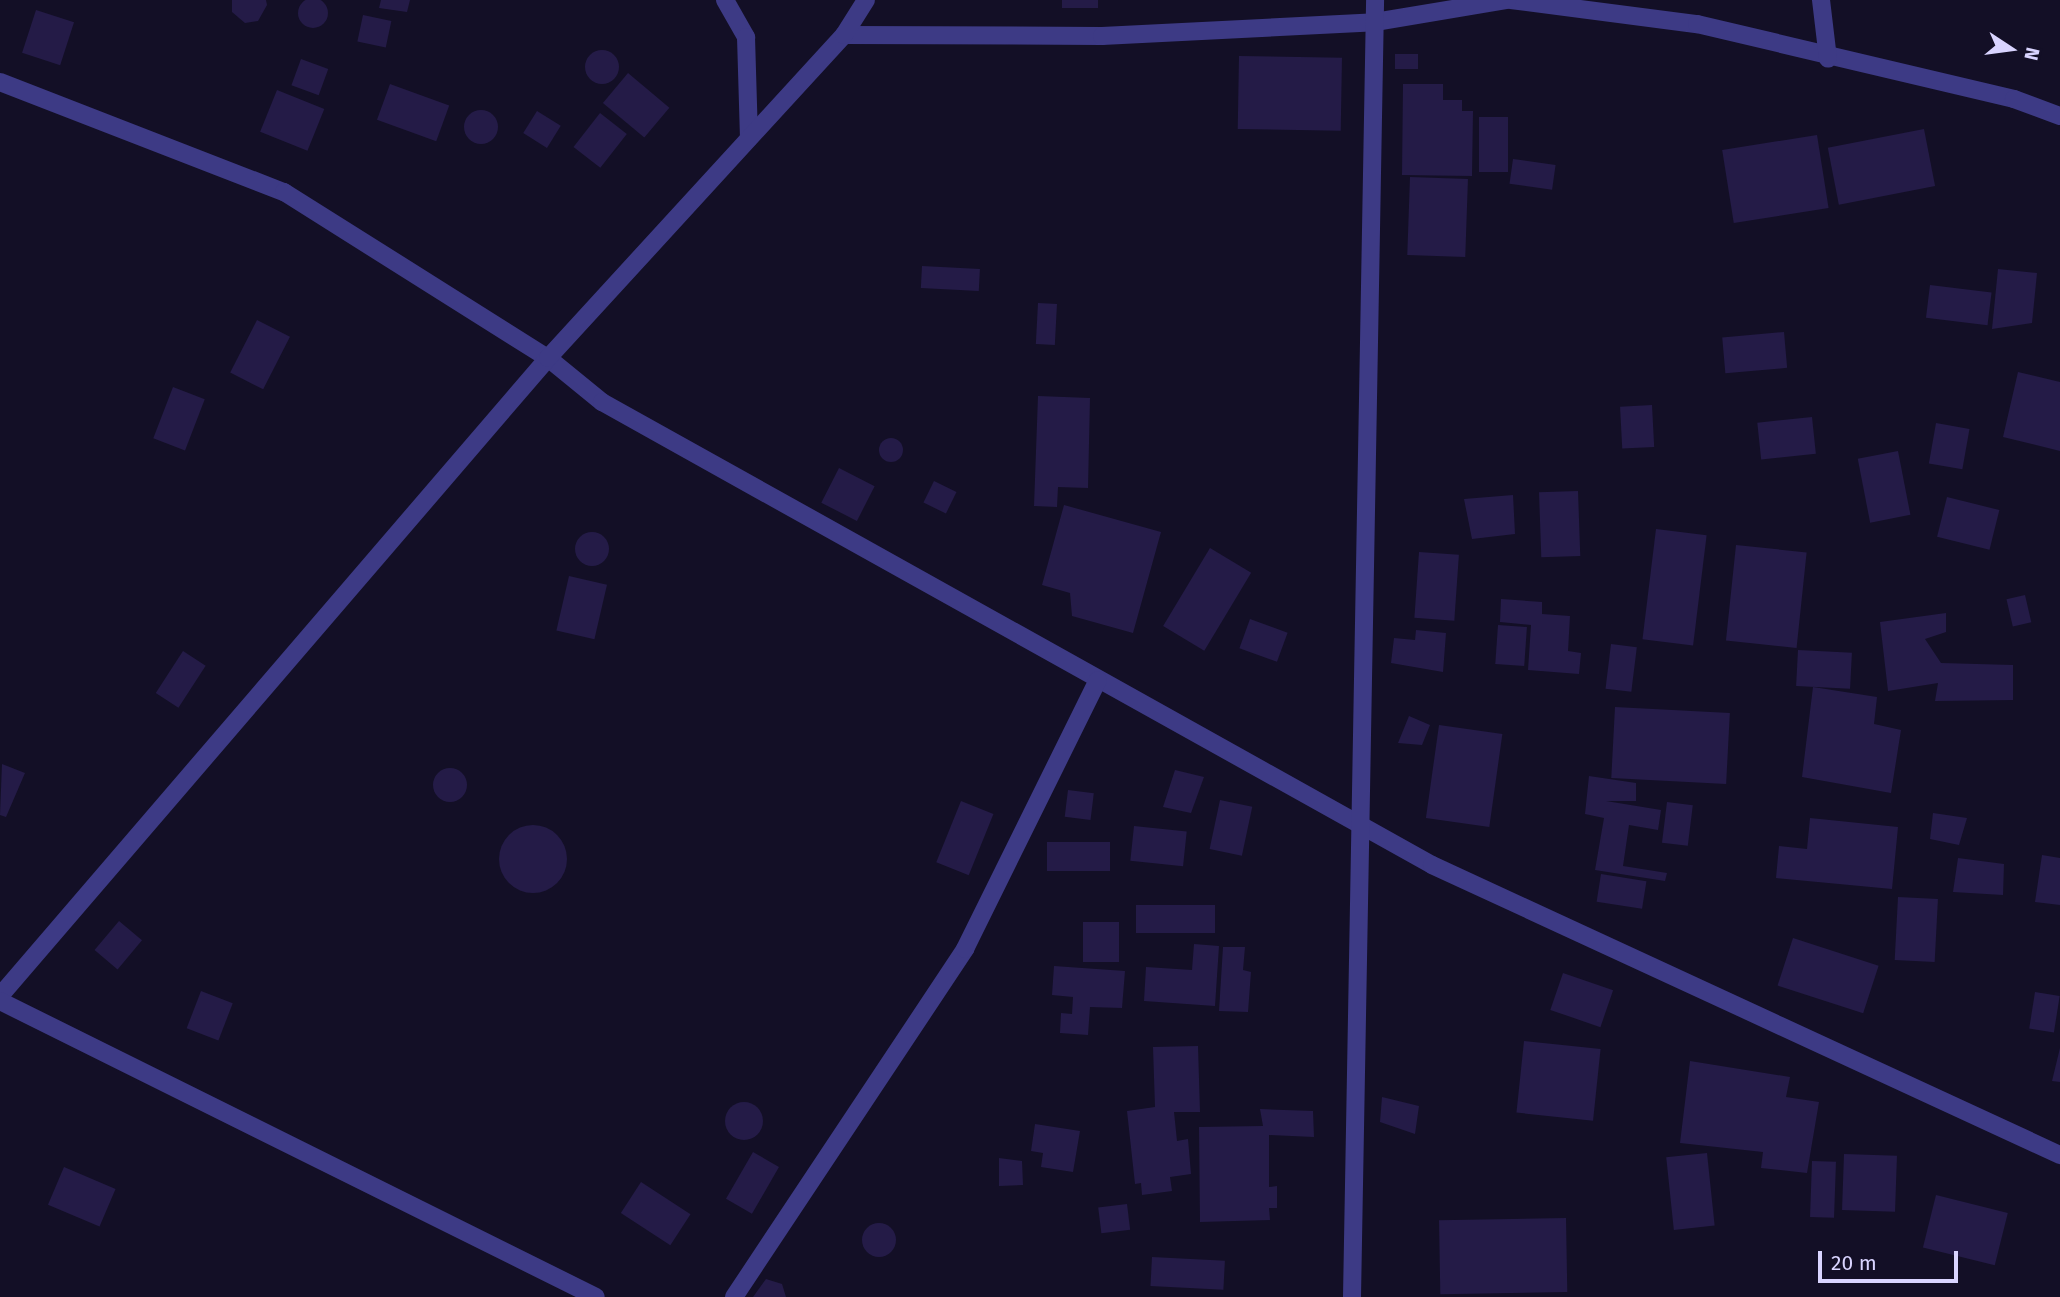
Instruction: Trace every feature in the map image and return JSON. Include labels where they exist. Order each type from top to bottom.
[{"type":"street","points":[[725,0],[746,37],[749,138]]},
{"type":"street","points":[[596,1297],[0,998],[548,358],[844,35],[866,0]]},
{"type":"street","points":[[1352,1297],[1358,822],[1375,0]]},
{"type":"street","points":[[844,35],[1102,37],[1375,22],[1509,0],[1697,24],[1828,59],[2014,99],[2060,116]]},
{"type":"street","points":[[1821,0],[1828,59]]},
{"type":"street","points":[[0,82],[284,192],[548,358],[602,402],[1432,865],[1676,981],[2060,1155]]},
{"type":"street","points":[[734,1297],[965,949],[1098,680]]},
{"type":"building","points":[[313,-2],[324,2],[328,13],[324,24],[313,28],[302,24],[298,13],[302,2]]},
{"type":"building","points":[[232,0],[266,0],[267,5],[258,21],[245,23],[232,12]]},
{"type":"building","points":[[381,0],[410,0],[407,12],[379,8]]},
{"type":"building","points":[[1062,0],[1098,0],[1098,8],[1062,8]]},
{"type":"building","points":[[36,10],[74,22],[60,65],[22,53]]},
{"type":"building","points":[[363,15],[391,21],[386,47],[357,41]]},
{"type":"building","points":[[602,50],[614,55],[619,67],[614,79],[602,84],[590,79],[585,67],[590,55]]},
{"type":"building","points":[[1395,54],[1418,54],[1418,69],[1395,69]]},
{"type":"building","points":[[1239,56],[1342,58],[1341,131],[1238,129]]},
{"type":"building","points":[[301,59],[328,69],[319,95],[291,85]]},
{"type":"building","points":[[628,73],[669,108],[644,138],[603,103]]},
{"type":"building","points":[[390,84],[449,106],[436,141],[377,120]]},
{"type":"building","points":[[1403,84],[1443,84],[1443,100],[1462,100],[1462,111],[1473,111],[1472,176],[1402,175]]},
{"type":"building","points":[[277,90],[324,109],[307,151],[260,132]]},
{"type":"building","points":[[481,110],[493,115],[498,127],[493,139],[481,144],[469,139],[464,127],[469,115]]},
{"type":"building","points":[[537,111],[561,126],[547,148],[523,133]]},
{"type":"building","points":[[600,113],[627,134],[600,168],[574,147]]},
{"type":"building","points":[[1479,117],[1508,117],[1508,172],[1479,172]]},
{"type":"building","points":[[1924,129],[1935,186],[1839,205],[1828,148]]},
{"type":"building","points":[[1817,135],[1829,208],[1734,223],[1722,150]]},
{"type":"building","points":[[1513,159],[1556,165],[1552,190],[1510,184]]},
{"type":"building","points":[[1410,177],[1468,179],[1465,257],[1407,255]]},
{"type":"building","points":[[922,266],[980,269],[979,291],[921,288]]},
{"type":"building","points":[[1998,269],[2037,273],[2032,323],[1992,329]]},
{"type":"building","points":[[1930,285],[1992,293],[1988,325],[1926,318]]},
{"type":"building","points":[[1038,303],[1057,304],[1055,345],[1036,344]]},
{"type":"building","points":[[257,320],[290,337],[263,389],[230,373]]},
{"type":"building","points":[[1784,332],[1787,368],[1725,373],[1722,337]]},
{"type":"building","points":[[2018,372],[2060,382],[2060,451],[2003,437]]},
{"type":"building","points":[[173,387],[205,399],[185,451],[153,438]]},
{"type":"building","points":[[1038,396],[1090,398],[1088,488],[1058,487],[1057,507],[1034,506]]},
{"type":"building","points":[[1652,405],[1654,447],[1622,449],[1620,407]]},
{"type":"building","points":[[1812,417],[1816,454],[1761,460],[1757,423]]},
{"type":"building","points":[[1936,423],[1969,429],[1962,469],[1929,463]]},
{"type":"building","points":[[891,438],[902,445],[903,450],[896,461],[891,462],[880,455],[879,450],[886,439]]},
{"type":"building","points":[[1898,451],[1910,515],[1870,523],[1858,459]]},
{"type":"building","points":[[839,468],[875,486],[857,521],[821,503]]},
{"type":"building","points":[[934,481],[956,492],[946,514],[923,503]]},
{"type":"building","points":[[1578,491],[1580,556],[1541,557],[1539,492]]},
{"type":"building","points":[[1513,495],[1515,534],[1472,539],[1464,499]]},
{"type":"building","points":[[1947,497],[1999,510],[1989,550],[1937,537]]},
{"type":"building","points":[[1064,505],[1161,532],[1133,633],[1072,616],[1070,593],[1042,585]]},
{"type":"building","points":[[1656,529],[1707,535],[1693,645],[1642,639]]},
{"type":"building","points":[[592,532],[604,537],[609,549],[604,561],[592,566],[580,561],[575,549],[580,537]]},
{"type":"building","points":[[1736,545],[1807,552],[1797,648],[1726,640]]},
{"type":"building","points":[[1210,548],[1251,573],[1204,651],[1163,626]]},
{"type":"building","points":[[1419,552],[1459,555],[1454,621],[1414,618]]},
{"type":"building","points":[[569,576],[607,585],[594,639],[556,631]]},
{"type":"building","points":[[2025,595],[2031,622],[2013,627],[2006,599]]},
{"type":"building","points":[[1501,599],[1542,602],[1542,614],[1570,616],[1568,651],[1581,653],[1579,674],[1528,670],[1531,625],[1500,622]]},
{"type":"building","points":[[1946,613],[1946,632],[1925,639],[1941,663],[2013,665],[2013,700],[1935,701],[1938,683],[1888,691],[1880,622]]},
{"type":"building","points":[[1250,619],[1288,633],[1277,662],[1239,648]]},
{"type":"building","points":[[1498,625],[1527,627],[1524,666],[1495,664]]},
{"type":"building","points":[[1416,630],[1446,633],[1443,672],[1391,663],[1394,638],[1415,640]]},
{"type":"building","points":[[1611,644],[1637,647],[1631,692],[1606,689]]},
{"type":"building","points":[[1798,650],[1852,653],[1850,689],[1796,686]]},
{"type":"building","points":[[183,651],[206,666],[178,708],[156,693]]},
{"type":"building","points":[[1813,687],[1877,697],[1874,724],[1901,730],[1891,793],[1802,777]]},
{"type":"building","points":[[1615,707],[1730,713],[1726,784],[1611,778]]},
{"type":"building","points":[[1409,716],[1430,725],[1422,745],[1398,743]]},
{"type":"building","points":[[1439,725],[1502,734],[1489,827],[1426,818]]},
{"type":"building","points":[[2,764],[25,773],[6,817],[0,815]]},
{"type":"building","points":[[450,768],[462,773],[467,785],[462,797],[450,802],[438,797],[433,785],[438,773]]},
{"type":"building","points":[[1175,770],[1204,777],[1191,813],[1163,807]]},
{"type":"building","points":[[1589,776],[1636,783],[1636,801],[1606,801],[1661,810],[1658,830],[1629,825],[1623,866],[1667,873],[1665,881],[1595,870],[1604,818],[1585,814]]},
{"type":"building","points":[[1068,790],[1094,793],[1091,820],[1065,817]]},
{"type":"building","points":[[1220,800],[1252,807],[1242,856],[1210,849]]},
{"type":"building","points":[[961,801],[993,814],[969,875],[936,862]]},
{"type":"building","points":[[1667,802],[1693,805],[1688,846],[1662,843]]},
{"type":"building","points":[[1933,813],[1967,818],[1959,845],[1930,839]]},
{"type":"building","points":[[1810,818],[1898,827],[1892,889],[1776,878],[1779,846],[1807,849]]},
{"type":"building","points":[[533,825],[546,828],[557,835],[564,846],[567,859],[564,872],[557,883],[546,890],[533,893],[520,890],[509,883],[502,872],[499,859],[502,846],[509,835],[520,828]]},
{"type":"building","points":[[1134,826],[1187,832],[1183,866],[1130,861]]},
{"type":"building","points":[[1047,842],[1110,842],[1110,871],[1047,871]]},
{"type":"building","points":[[2042,855],[2060,858],[2060,905],[2035,902]]},
{"type":"building","points":[[1958,858],[2004,864],[2003,895],[1953,892]]},
{"type":"building","points":[[1601,874],[1646,881],[1642,909],[1597,902]]},
{"type":"building","points":[[1898,897],[1938,899],[1935,962],[1895,960]]},
{"type":"building","points":[[1136,905],[1215,905],[1215,933],[1136,933]]},
{"type":"building","points":[[119,921],[142,940],[118,969],[95,950]]},
{"type":"building","points":[[1083,922],[1119,922],[1119,962],[1083,962]]},
{"type":"building","points":[[1793,938],[1879,966],[1863,1013],[1778,986]]},
{"type":"building","points":[[1194,944],[1219,946],[1215,1006],[1144,1001],[1146,967],[1192,970]]},
{"type":"building","points":[[1223,947],[1245,947],[1243,970],[1251,972],[1248,1012],[1219,1011]]},
{"type":"building","points":[[1054,966],[1125,971],[1122,1008],[1090,1007],[1088,1035],[1060,1033],[1061,1013],[1072,1014],[1073,997],[1052,995]]},
{"type":"building","points":[[1563,973],[1613,990],[1600,1027],[1550,1010]]},
{"type":"building","points":[[201,991],[233,1003],[218,1041],[187,1028]]},
{"type":"building","points":[[2035,992],[2060,996],[2054,1032],[2029,1029]]},
{"type":"building","points":[[1524,1041],[1601,1049],[1593,1121],[1516,1113]]},
{"type":"building","points":[[1198,1046],[1200,1112],[1174,1112],[1177,1141],[1188,1139],[1191,1174],[1170,1177],[1172,1191],[1142,1195],[1141,1183],[1135,1184],[1127,1111],[1155,1107],[1153,1047]]},
{"type":"building","points":[[2060,1048],[2060,1082],[2052,1081]]},
{"type":"building","points":[[1690,1061],[1790,1077],[1786,1097],[1819,1102],[1807,1173],[1761,1168],[1763,1152],[1680,1143]]},
{"type":"building","points":[[1382,1097],[1419,1106],[1415,1134],[1380,1122]]},
{"type":"building","points":[[744,1102],[758,1107],[763,1121],[758,1135],[744,1140],[730,1135],[725,1121],[730,1107]]},
{"type":"building","points":[[1260,1109],[1313,1111],[1314,1137],[1269,1135],[1269,1187],[1277,1186],[1277,1208],[1269,1208],[1270,1220],[1200,1222],[1199,1127],[1263,1126]]},
{"type":"building","points":[[1035,1124],[1080,1131],[1073,1172],[1041,1167],[1043,1153],[1031,1151]]},
{"type":"building","points":[[753,1152],[779,1167],[752,1214],[726,1199]]},
{"type":"building","points":[[1707,1153],[1715,1226],[1674,1230],[1666,1157]]},
{"type":"building","points":[[1844,1154],[1897,1156],[1895,1212],[1842,1210]]},
{"type":"building","points":[[999,1158],[1022,1161],[1023,1185],[999,1186]]},
{"type":"building","points":[[1812,1161],[1836,1162],[1834,1218],[1810,1217]]},
{"type":"building","points":[[64,1167],[116,1189],[100,1227],[48,1205]]},
{"type":"building","points":[[641,1182],[690,1214],[670,1245],[621,1213]]},
{"type":"building","points":[[1936,1195],[2008,1213],[1995,1265],[1923,1247]]},
{"type":"building","points":[[1127,1204],[1130,1230],[1101,1233],[1098,1208]]},
{"type":"building","points":[[1566,1218],[1567,1292],[1440,1294],[1439,1220]]},
{"type":"building","points":[[879,1223],[891,1228],[896,1240],[891,1252],[879,1257],[867,1252],[862,1240],[867,1228]]},
{"type":"building","points":[[1152,1257],[1225,1261],[1223,1290],[1150,1286]]},
{"type":"building","points":[[766,1279],[782,1284],[786,1297],[753,1297]]}]
